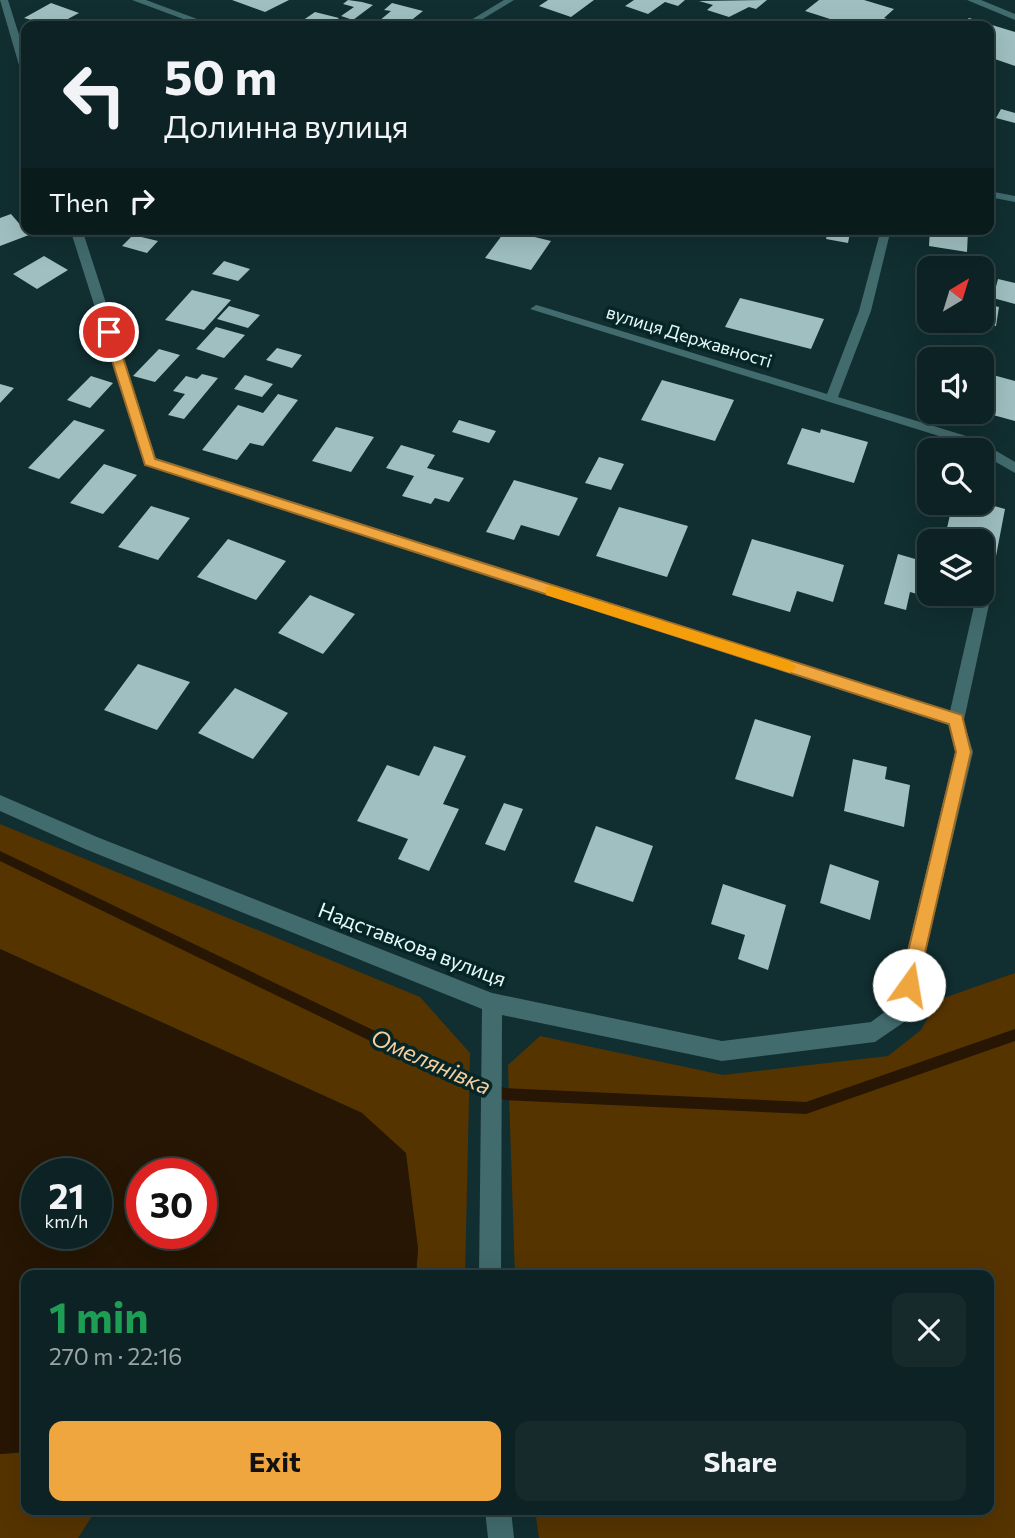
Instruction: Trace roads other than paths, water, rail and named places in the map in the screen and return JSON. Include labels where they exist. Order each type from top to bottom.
[{"type":"street","points":[[3,0],[4,15],[21,59]]},
{"type":"street","points":[[137,0],[197,21]]},
{"type":"street","points":[[972,0],[1015,17]]},
{"type":"street","points":[[994,195],[1015,199]]},
{"type":"street","points":[[78,235],[150,461],[956,720]]},
{"type":"street","name":"Надставкова вулиця","points":[[0,803],[91,843],[492,1003],[722,1051],[875,1032],[904,1011],[964,752],[956,720]]},
{"type":"street","points":[[490,1270],[492,1003]]},
{"type":"street","points":[[499,1515],[501,1538]]},
{"type":"lane","points":[[474,21],[510,0]]},
{"type":"lane","points":[[831,399],[865,311],[884,235]]},
{"type":"lane","name":"вулиця Державності","points":[[536,309],[972,442],[1015,468]]},
{"type":"lane","points":[[956,720],[981,606]]},
{"type":"waterway","name":"Омелянівка","points":[[0,856],[471,1084],[505,1094],[806,1108],[1015,1035]]}]
